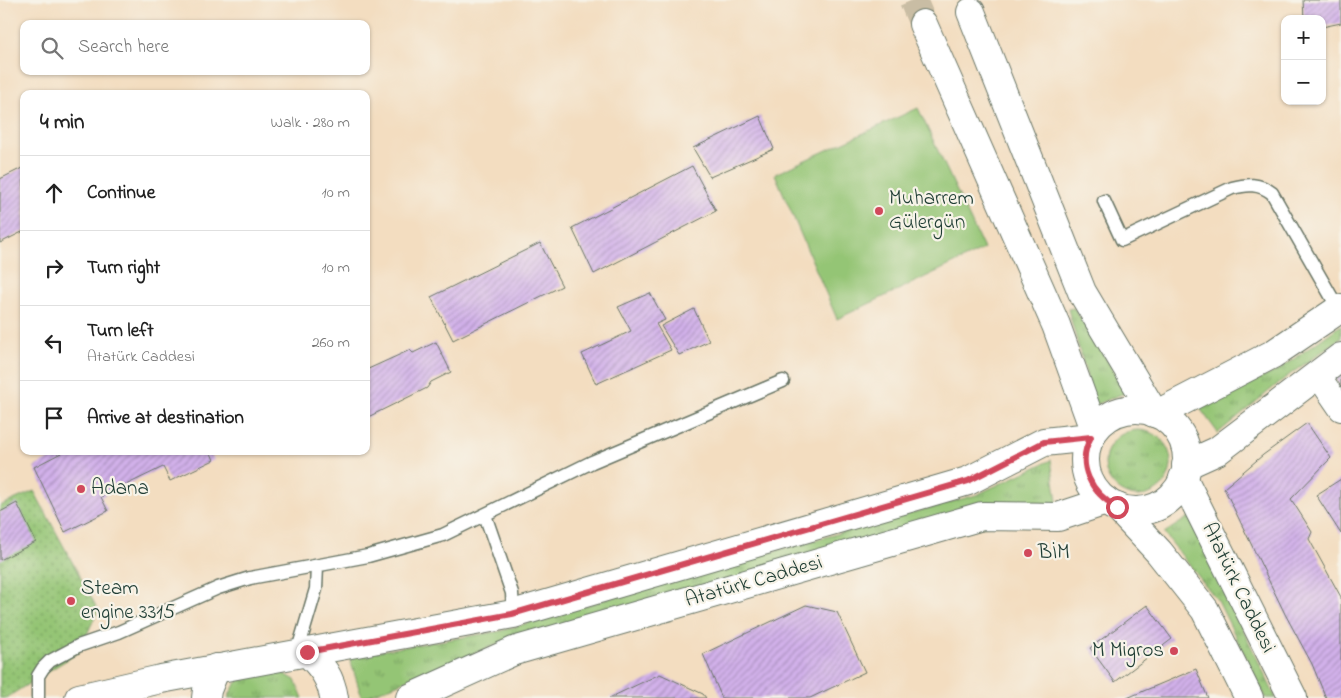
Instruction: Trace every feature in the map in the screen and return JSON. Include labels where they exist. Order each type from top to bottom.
[{"type":"main road","points":[[971,12],[1082,292],[1155,413],[1175,428],[1182,439],[1185,472]]},
{"type":"main road","points":[[923,24],[1056,325],[1092,434]]},
{"type":"main road","points":[[1340,309],[1273,354],[1155,413],[1128,410],[1115,414],[1092,434],[1085,455],[1085,468],[1096,492],[1112,504],[1133,511],[1149,509],[1164,503],[1175,492],[1185,472],[1217,451],[1341,357]]},
{"type":"main road","name":"Atatürk Caddesi","points":[[216,668],[512,614],[968,481],[1044,442],[1092,434]]},
{"type":"main road","name":"Atatürk Caddesi","points":[[1185,472],[1293,698]]},
{"type":"main road","name":"Atatürk Caddesi","points":[[410,698],[514,650],[982,516],[1058,518],[1112,504],[1159,552],[1205,610],[1249,698]]},
{"type":"main road","points":[[302,653],[323,666],[332,684],[334,698]]},
{"type":"main road","points":[[79,698],[123,686],[216,668]]},
{"type":"main road","points":[[206,698],[206,690],[216,668]]},
{"type":"street","points":[[1317,374],[1341,409]]},
{"type":"lane","points":[[1104,201],[1122,240],[1232,188],[1252,185],[1267,189],[1272,193],[1340,309]]},
{"type":"lane","points":[[38,698],[37,683],[43,668],[50,661],[78,646],[118,632],[218,588],[250,578],[317,567],[398,549],[442,535],[592,462],[783,381]]},
{"type":"lane","points":[[485,515],[512,593],[512,614]]},
{"type":"lane","points":[[302,653],[314,597],[317,567]]},
{"type":"green space","name":"Muharrem Gülergün","points":[[918,108],[984,249],[837,319],[775,174]]},
{"type":"green space","points":[[1074,308],[1127,392],[1095,405],[1068,309]]},
{"type":"green space","points":[[1341,325],[1341,338],[1285,378],[1218,433],[1199,407],[1277,371]]},
{"type":"green space","points":[[1138,430],[1150,433],[1161,440],[1168,451],[1171,463],[1168,475],[1161,486],[1150,493],[1138,496],[1126,493],[1115,486],[1108,475],[1105,463],[1108,451],[1115,440],[1126,433]]},
{"type":"green space","points":[[1051,460],[1058,508],[505,641],[362,698],[349,656],[501,631],[643,588],[976,495]]},
{"type":"green space","points":[[34,491],[98,610],[79,652],[6,698],[0,698],[0,506]]},
{"type":"green space","points":[[1189,517],[1276,698],[1266,698],[1218,601],[1164,533]]},
{"type":"green space","points":[[274,668],[295,680],[303,698],[228,698],[241,679]]},
{"type":"building","points":[[1303,0],[1341,0],[1341,23],[1326,26],[1326,15],[1304,15]]},
{"type":"building","points":[[760,116],[774,149],[710,177],[693,148]]},
{"type":"building","points":[[692,166],[716,211],[594,274],[572,228]]},
{"type":"building","points":[[20,169],[20,233],[0,243],[0,179]]},
{"type":"building","points":[[540,243],[562,286],[453,340],[431,297]]},
{"type":"building","points":[[650,293],[665,320],[656,324],[671,350],[596,384],[582,354],[631,331],[618,307]]},
{"type":"building","points":[[694,309],[709,341],[679,355],[661,326]]},
{"type":"building","points":[[436,342],[451,372],[431,382],[427,388],[370,416],[370,368],[410,350],[413,353]]},
{"type":"building","points":[[1341,368],[1341,388],[1332,374]]},
{"type":"building","points":[[1307,423],[1331,458],[1291,499],[1312,532],[1309,539],[1341,597],[1341,698],[1326,698],[1312,664],[1285,614],[1224,488],[1263,455]]},
{"type":"building","name":"Adana","points":[[57,455],[212,455],[214,460],[170,481],[163,467],[101,497],[108,511],[65,532],[34,467]]},
{"type":"building","points":[[1341,479],[1341,534],[1316,495]]},
{"type":"building","points":[[17,503],[36,542],[0,560],[0,512]]},
{"type":"building","points":[[806,605],[837,612],[865,672],[810,698],[722,698],[703,654]]},
{"type":"building","points":[[1147,605],[1172,639],[1115,682],[1090,648]]},
{"type":"building","points":[[1196,669],[1208,698],[1127,698]]},
{"type":"building","points":[[660,674],[703,694],[706,698],[609,698]]},
{"type":"tunnel","points":[[913,0],[923,24]]},
{"type":"place","name":"Muharrem Gülergün","points":[[879,211]]},
{"type":"place","name":"Adana","points":[[81,489]]},
{"type":"place","name":"BİM","points":[[1028,553]]},
{"type":"place","name":"Steam engine 3315","points":[[71,601]]},
{"type":"place","name":"M Migros","points":[[1174,651]]},
{"type":"route","points":[[307,652],[512,614],[968,481],[1044,442],[1091,437],[1085,455],[1085,468],[1089,481],[1096,492],[1106,501],[1117,507]]}]
